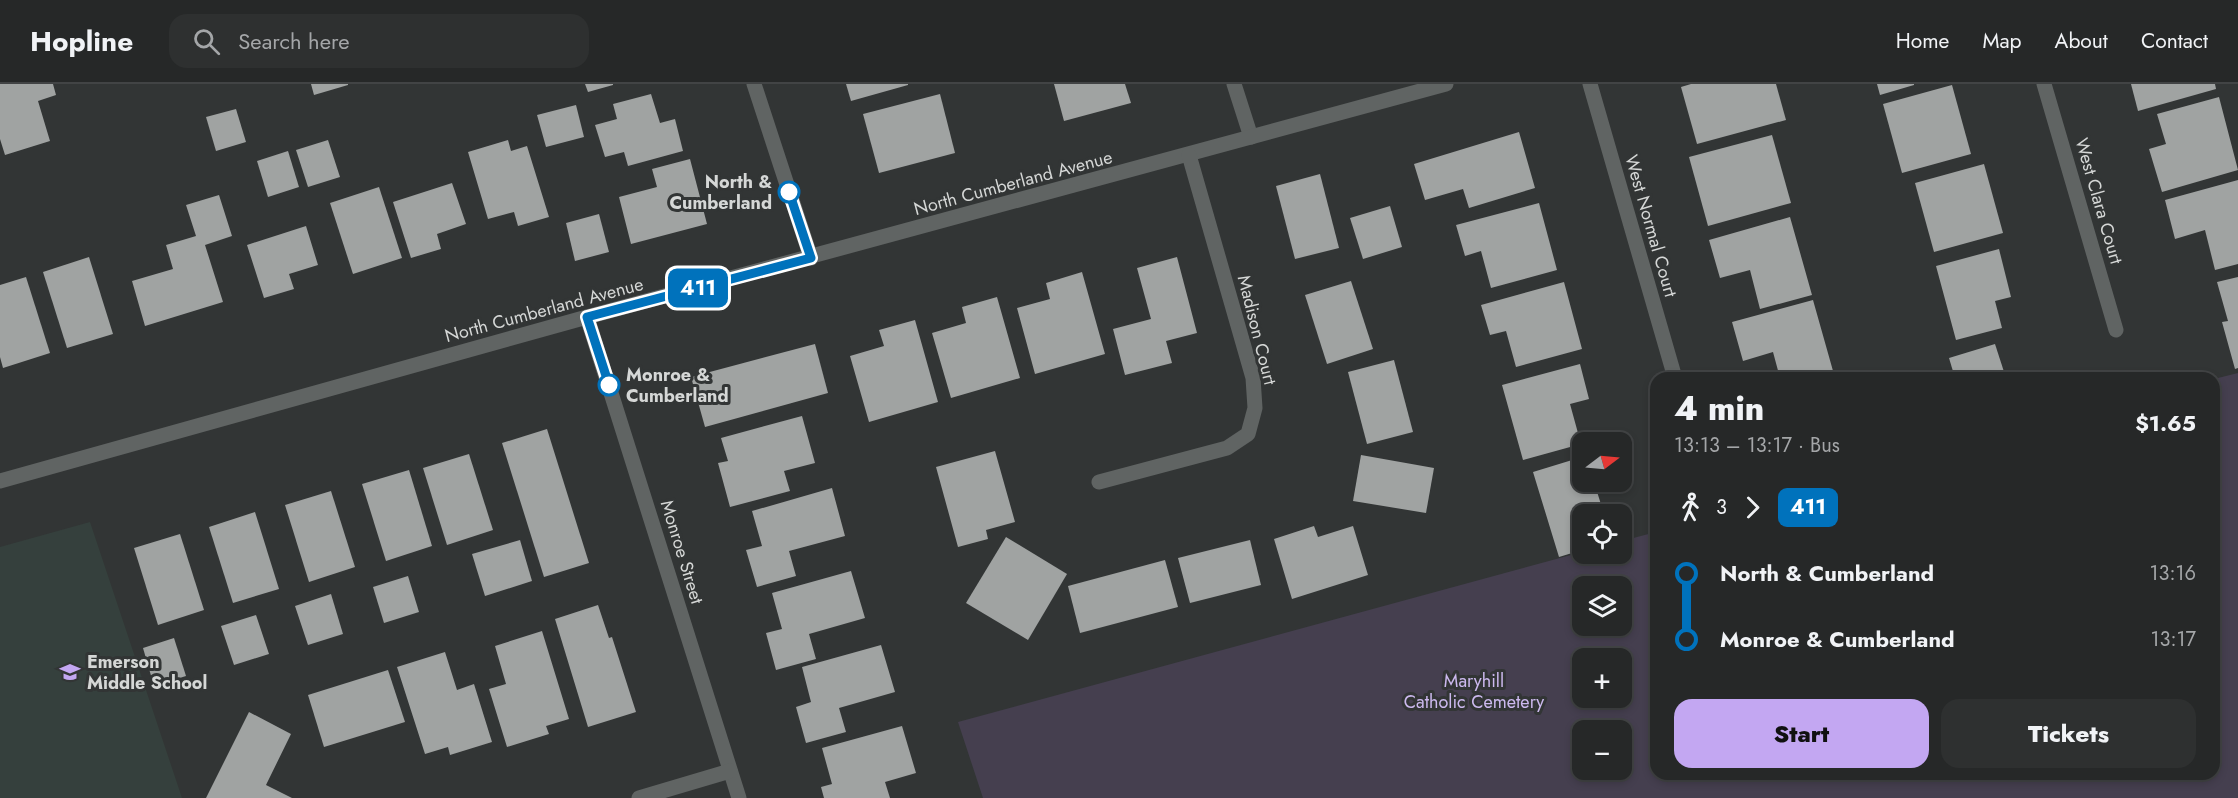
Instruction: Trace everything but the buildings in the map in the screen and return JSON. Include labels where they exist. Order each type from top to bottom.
[{"type":"street","points":[[754,84],[811,258]]},
{"type":"street","points":[[1234,84],[1251,137]]},
{"type":"street","name":"North Cumberland Avenue","points":[[0,481],[587,317],[1446,84]]},
{"type":"street","name":"West Normal Court","points":[[1590,84],[1673,372]]},
{"type":"street","name":"West Clara Court","points":[[2044,84],[2116,330]]},
{"type":"street","name":"Madison Court","points":[[1099,482],[1227,448],[1248,434],[1252,417],[1253,378],[1189,155]]},
{"type":"street","name":"Monroe Street","points":[[587,317],[739,798]]},
{"type":"street","points":[[639,798],[730,771]]},
{"type":"shaded area","name":"Emerson Middle School","points":[[90,522],[182,798],[0,798],[0,547]]},
{"type":"green space","name":"Maryhill Catholic Cemetery","points":[[2238,373],[2238,798],[983,798],[958,722],[1572,555],[1572,564],[1632,564],[1632,538],[1650,534],[1650,780],[2220,780],[2220,378]]},
{"type":"bus line","name":"411","points":[[609,385],[587,317],[811,258],[789,192]]},
{"type":"place","name":"North & Cumberland","points":[[789,192]]},
{"type":"place","name":"Monroe & Cumberland","points":[[609,385]]},
{"type":"place","name":"Emerson Middle School","points":[[70,672]]}]
